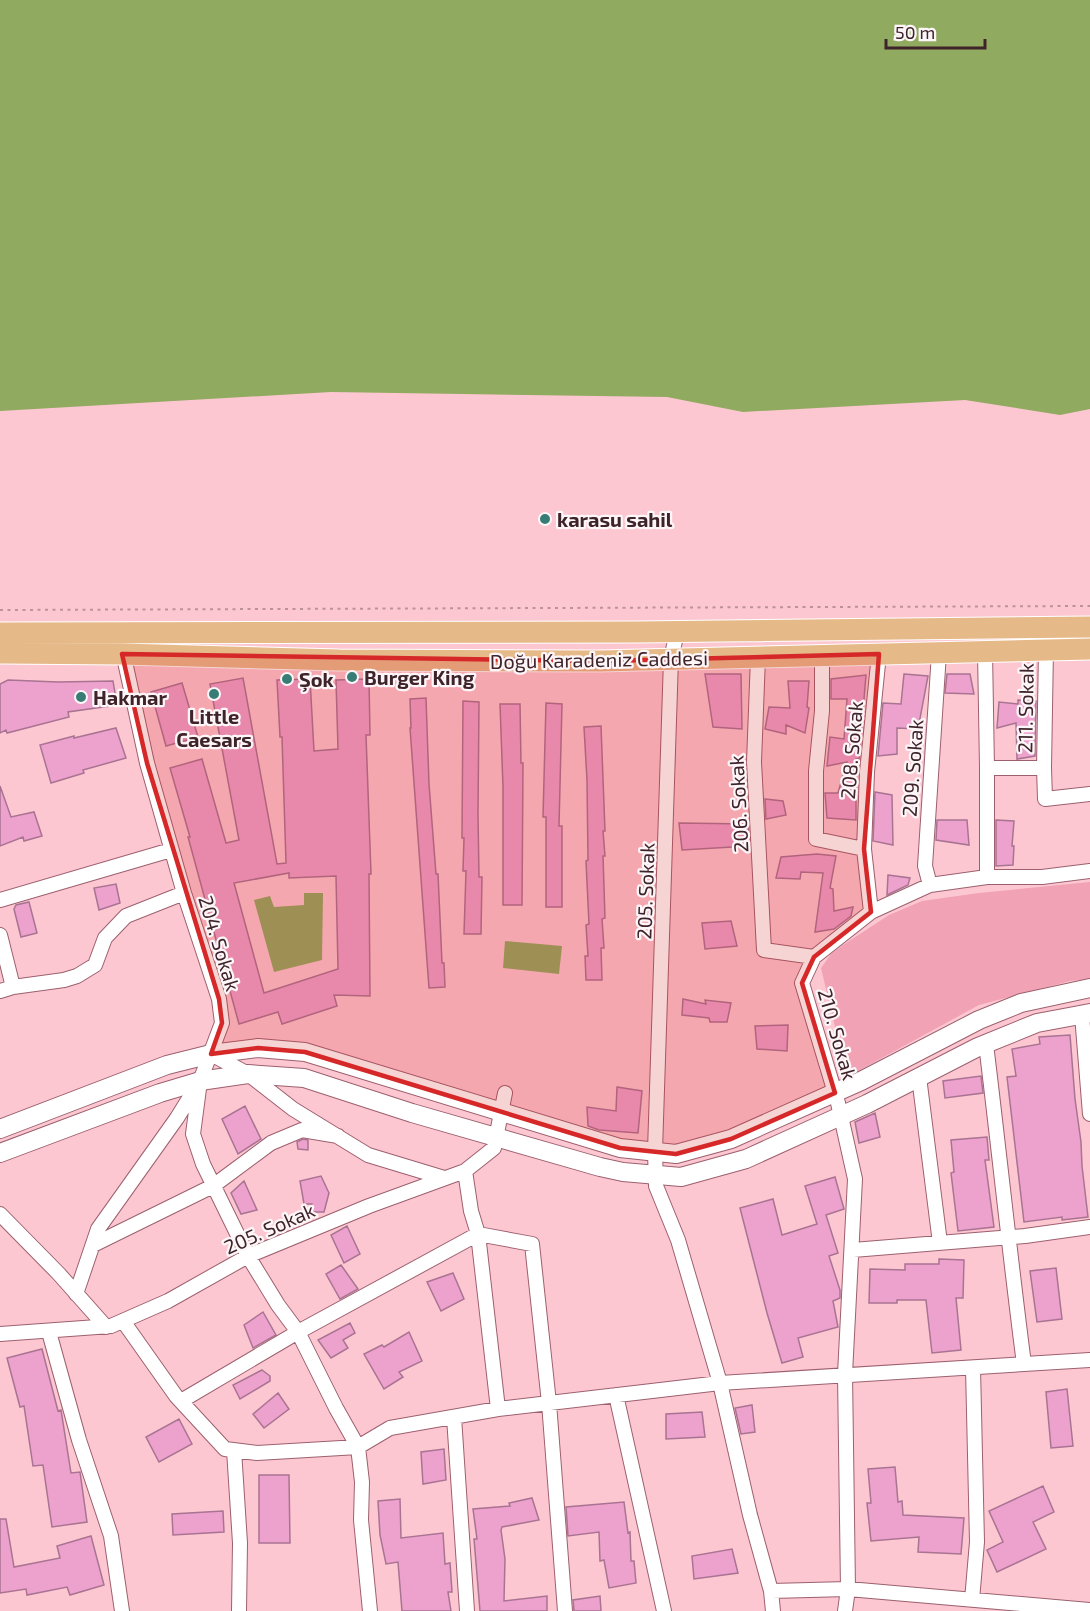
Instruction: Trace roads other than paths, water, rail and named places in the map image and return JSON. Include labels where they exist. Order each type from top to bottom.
[{"type":"main road","name":"Doğu Karadeniz Caddesi","points":[[0,653],[122,644],[677,632],[1090,627]]},
{"type":"main road","name":"Doğu Karadeniz Caddesi","points":[[0,633],[339,660],[600,661],[1090,649]]},
{"type":"main road","points":[[0,1153],[160,1093],[200,1081],[248,1074],[304,1078],[600,1167],[623,1172],[681,1178],[746,1159],[838,1104],[861,1082],[979,1020],[1021,1003],[1090,988]]},
{"type":"main road","points":[[0,1129],[167,1065],[211,1054],[258,1048],[305,1052],[620,1148],[676,1154],[731,1139],[919,1077],[986,1044],[1037,1023],[1086,1014]]},
{"type":"street","name":"205. Sokak","points":[[677,632],[671,659],[655,1151],[656,1186],[678,1240],[720,1383],[774,1611]]},
{"type":"street","name":"204. Sokak","points":[[122,644],[147,763],[184,893],[219,999],[222,1023],[200,1081],[193,1134],[203,1164],[248,1256],[278,1305],[298,1332],[358,1447]]},
{"type":"street","name":"211. Sokak","points":[[1046,650],[1045,799],[1090,794]]},
{"type":"street","points":[[985,651],[987,877]]},
{"type":"street","name":"209. Sokak","points":[[930,885],[925,866],[939,652]]},
{"type":"street","name":"208. Sokak","points":[[871,912],[864,849],[867,772],[879,654]]},
{"type":"street","points":[[822,656],[822,711],[816,771],[816,839],[864,849]]},
{"type":"street","name":"206. Sokak","points":[[758,657],[754,762],[764,950],[814,957]]},
{"type":"street","points":[[987,768],[1044,768]]},
{"type":"street","points":[[0,900],[171,850]]},
{"type":"street","name":"210. Sokak","points":[[845,1611],[848,1589],[845,1374],[855,1179],[838,1104],[802,983],[814,957],[871,912],[930,885],[987,877],[1042,878],[1090,872]]},
{"type":"street","points":[[0,935],[7,989],[64,980],[77,976],[94,965],[105,938],[126,916],[184,893]]},
{"type":"street","points":[[1086,1014],[1090,1114]]},
{"type":"street","points":[[986,1044],[1001,1164],[1007,1237],[1024,1364]]},
{"type":"street","points":[[211,1054],[248,1074],[293,1109],[368,1155],[444,1178]]},
{"type":"street","points":[[919,1077],[940,1243]]},
{"type":"street","points":[[76,1294],[98,1229],[177,1118],[200,1081]]},
{"type":"street","name":"205. Sokak","points":[[0,1334],[106,1327],[168,1301],[248,1256],[369,1206],[465,1171],[494,1148],[505,1093]]},
{"type":"street","points":[[93,1245],[213,1185],[272,1143],[302,1130],[338,1136]]},
{"type":"street","points":[[465,1171],[471,1211],[478,1233],[498,1409]]},
{"type":"street","points":[[0,1214],[14,1226],[106,1327]]},
{"type":"street","points":[[853,1250],[1007,1237],[1090,1227]]},
{"type":"street","points":[[181,1401],[298,1332],[478,1233],[532,1244],[549,1403],[566,1611]]},
{"type":"street","points":[[123,1321],[181,1401],[225,1449],[257,1453],[358,1447],[390,1428],[498,1409],[720,1383],[1090,1360]]},
{"type":"street","points":[[49,1332],[79,1440],[111,1536],[122,1611]]},
{"type":"street","points":[[972,1600],[977,1542],[973,1368]]},
{"type":"street","points":[[616,1395],[664,1611]]},
{"type":"street","points":[[454,1417],[467,1611]]},
{"type":"street","points":[[358,1447],[362,1482],[361,1520],[370,1611]]},
{"type":"street","points":[[234,1450],[240,1543],[239,1611]]},
{"type":"street","points":[[771,1591],[848,1589],[1090,1610]]},
{"type":"place","name":"karasu sahil","points":[[545,519]]},
{"type":"place","name":"Burger King","points":[[352,677]]},
{"type":"place","name":"Şok","points":[[287,679]]},
{"type":"place","name":"Little Caesars","points":[[214,694]]},
{"type":"place","name":"Hakmar","points":[[81,697]]}]
